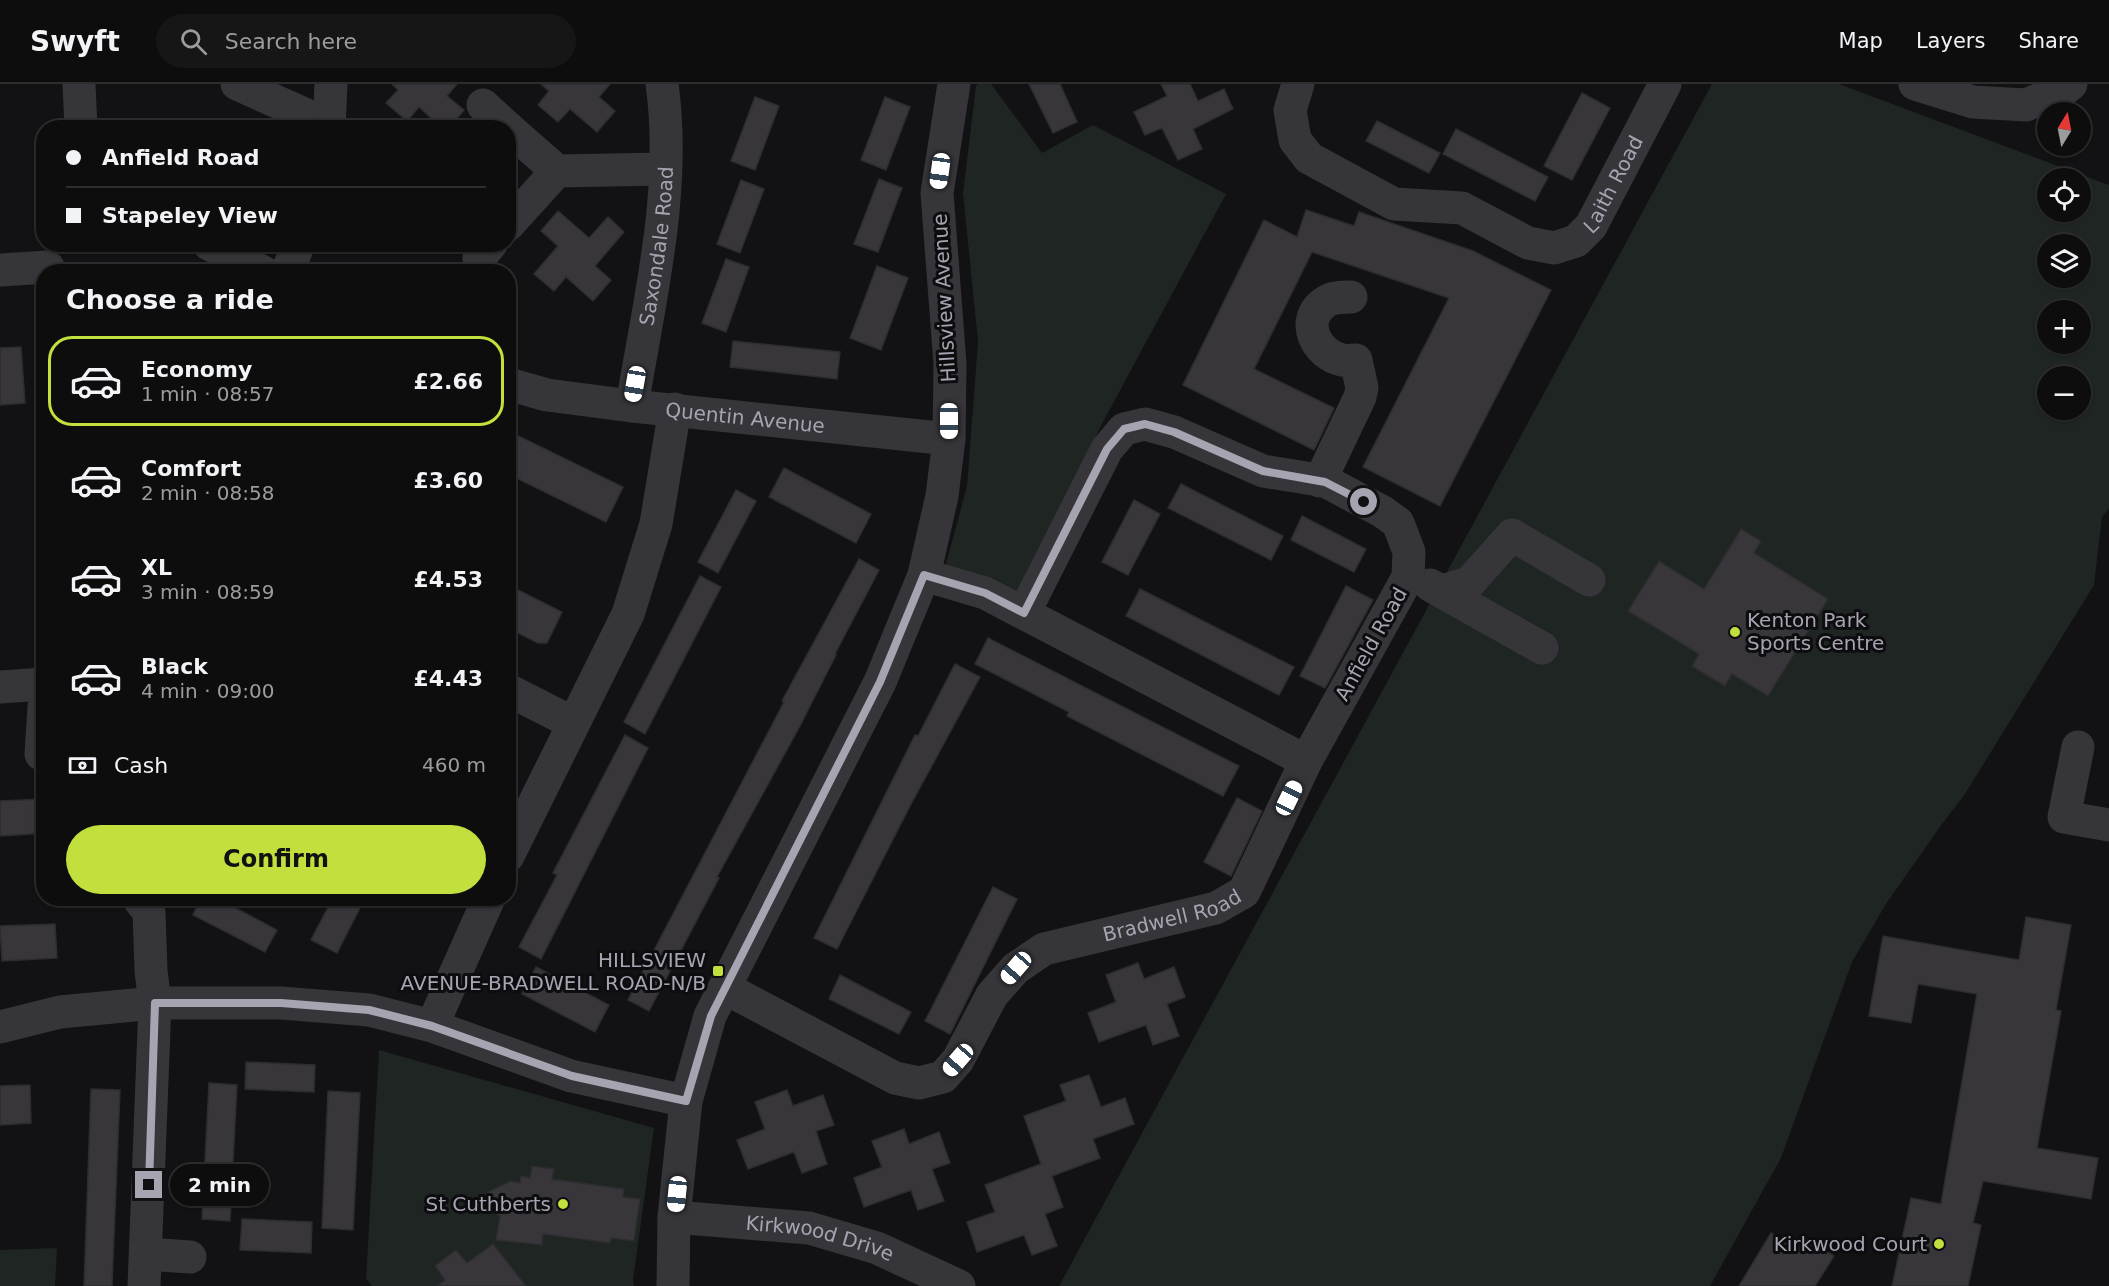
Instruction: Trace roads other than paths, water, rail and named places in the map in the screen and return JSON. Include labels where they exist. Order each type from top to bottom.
[{"type":"street","points":[[79,84],[81,120]]},
{"type":"street","points":[[237,84],[316,120]]},
{"type":"street","points":[[329,120],[332,84]]},
{"type":"street","name":"Saxondale Road","points":[[632,406],[663,212],[667,118],[662,84]]},
{"type":"street","name":"Hillsview Avenue","points":[[673,1286],[674,1217],[686,1101],[711,1016],[880,682],[924,575],[942,496],[949,440],[950,364],[937,193],[954,84]]},
{"type":"street","name":"Laith Road","points":[[1299,84],[1290,110],[1295,140],[1310,158],[1394,204],[1462,208],[1528,243],[1554,248],[1576,241],[1591,226],[1665,84]]},
{"type":"street","points":[[1915,84],[1973,102],[2026,105],[2071,84]]},
{"type":"street","points":[[483,105],[499,120]]},
{"type":"street","points":[[516,135],[557,171],[665,169]]},
{"type":"street","points":[[516,216],[557,171]]},
{"type":"street","points":[[224,252],[248,264]]},
{"type":"street","points":[[0,270],[49,261]]},
{"type":"street","points":[[1320,481],[1360,397],[1363,354],[1343,361],[1326,354],[1317,344],[1311,329],[1314,314],[1322,303],[1337,298],[1351,297]]},
{"type":"street","name":"Quentin Avenue","points":[[516,386],[547,395],[632,406],[949,440]]},
{"type":"street","points":[[516,840],[628,614],[656,524],[675,409]]},
{"type":"street","name":"Anfield Road","points":[[1024,613],[1107,449],[1124,429],[1145,424],[1174,432],[1263,471],[1320,481],[1383,512],[1398,523],[1409,552],[1408,577],[1306,761]]},
{"type":"street","points":[[1442,591],[1469,583],[1512,534],[1589,580]]},
{"type":"street","points":[[1408,571],[1542,648]]},
{"type":"street","points":[[924,575],[985,593],[1306,761]]},
{"type":"street","points":[[0,687],[36,685]]},
{"type":"street","points":[[516,694],[573,723]]},
{"type":"street","points":[[2078,747],[2064,817],[2109,825]]},
{"type":"street","name":"Bradwell Road","points":[[725,988],[895,1078],[920,1083],[943,1077],[958,1060],[992,995],[1016,968],[1044,949],[1216,908],[1244,892],[1306,761]]},
{"type":"street","points":[[143,906],[155,1003],[144,1286]]},
{"type":"street","points":[[432,1026],[485,906]]},
{"type":"street","points":[[0,1027],[60,1012],[155,1003],[281,1003],[369,1010],[432,1026],[572,1076],[686,1101]]},
{"type":"street","name":"Kirkwood Drive","points":[[674,1217],[809,1228],[877,1248],[959,1286]]},
{"type":"street","points":[[146,1254],[190,1257]]},
{"type":"place","name":"Kenton Park Sports Centre","points":[[1735,632]]},
{"type":"place","name":"HILLSVIEW AVENUE-BRADWELL ROAD-N/B","points":[[718,971]]},
{"type":"place","name":"St Cuthberts","points":[[563,1204]]},
{"type":"place","name":"Kirkwood Court","points":[[1939,1244]]}]
